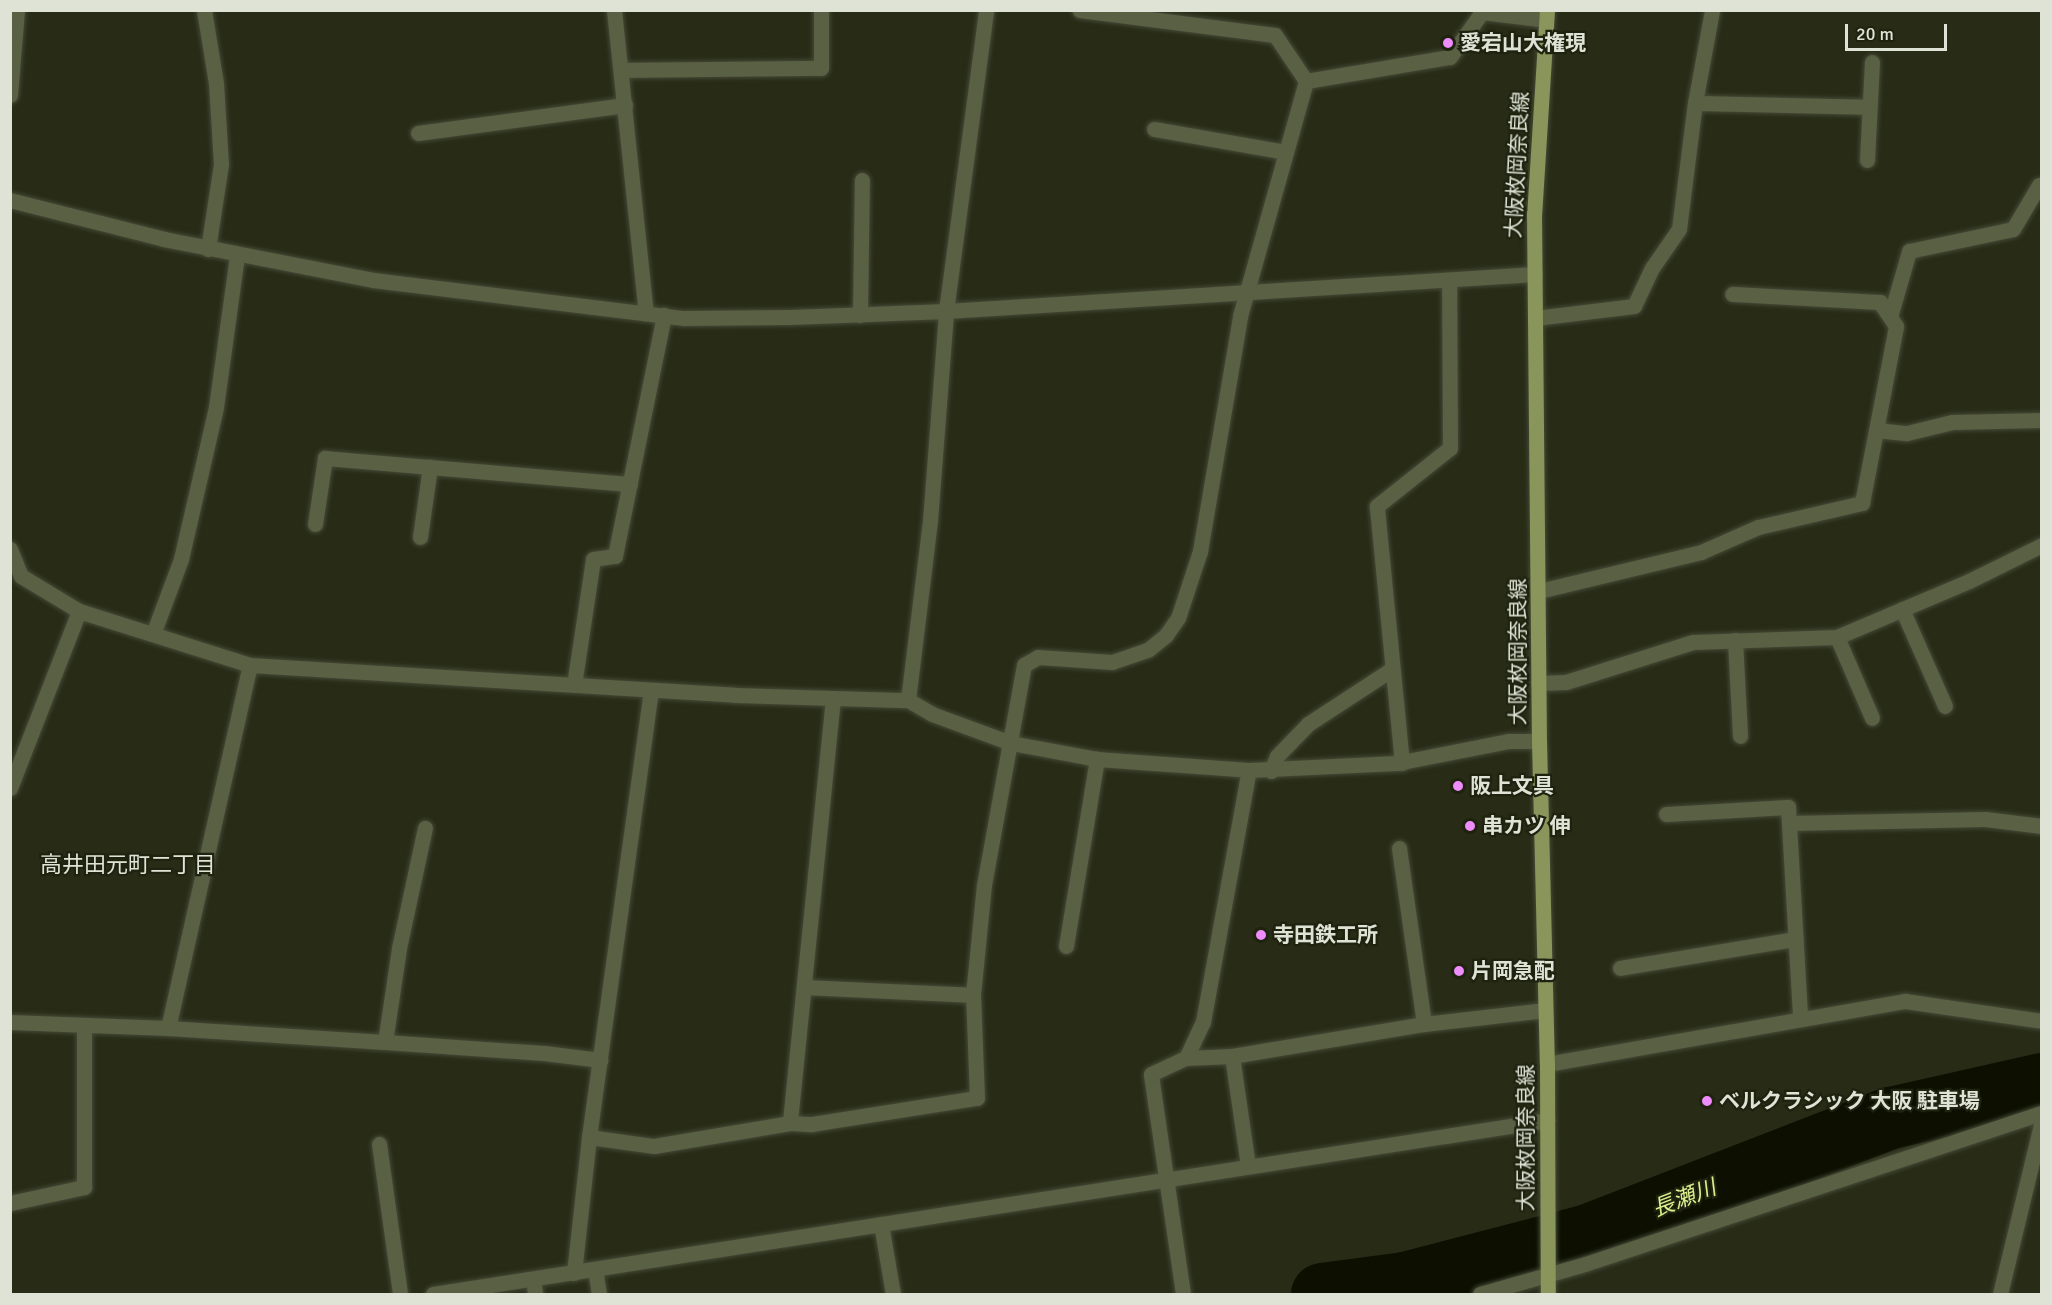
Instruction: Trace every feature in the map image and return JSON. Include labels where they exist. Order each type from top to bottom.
[{"type":"main road","name":"大阪枚岡奈良線","points":[[1547,15],[1534,214],[1538,683],[1548,1120],[1548,1294]]},
{"type":"street","points":[[10,96],[17,10]]},
{"type":"street","points":[[204,10],[216,83],[221,164],[208,249]]},
{"type":"street","points":[[614,10],[646,313]]},
{"type":"street","points":[[621,70],[821,68],[821,10]]},
{"type":"street","points":[[908,700],[930,521],[946,311],[986,10]]},
{"type":"street","points":[[589,1137],[654,1146],[790,1123],[812,1124],[976,1098],[973,995],[984,885],[1024,665],[1038,657],[1112,662],[1132,657],[1149,649],[1166,636],[1178,618],[1200,551],[1240,316],[1306,81],[1275,35],[1080,10]]},
{"type":"street","points":[[1535,318],[1634,306],[1652,268],[1679,229],[1695,103],[1712,10]]},
{"type":"street","points":[[1306,81],[1450,57],[1482,12],[1547,15]]},
{"type":"street","points":[[1867,160],[1872,62]]},
{"type":"street","points":[[1695,103],[1869,107]]},
{"type":"street","points":[[418,133],[625,105]]},
{"type":"street","points":[[1154,129],[1286,152]]},
{"type":"street","points":[[860,315],[861,180]]},
{"type":"street","points":[[1890,317],[1909,251],[2013,229],[2039,185]]},
{"type":"street","points":[[10,200],[208,249],[373,280],[664,315],[778,317],[946,311],[1535,274]]},
{"type":"street","points":[[153,634],[181,559],[216,407],[237,255]]},
{"type":"street","points":[[1402,763],[1377,506],[1450,448],[1449,281]]},
{"type":"street","points":[[1539,591],[1701,552],[1758,527],[1862,503],[1896,326],[1880,302],[1732,294]]},
{"type":"street","points":[[574,686],[593,559],[615,556],[664,315]]},
{"type":"street","points":[[1876,430],[1907,433],[1952,422],[2042,420]]},
{"type":"street","points":[[315,524],[325,458],[630,484]]},
{"type":"street","points":[[420,537],[430,467]]},
{"type":"street","points":[[1538,683],[1566,682],[1693,642],[1837,637],[1969,581],[2042,545]]},
{"type":"street","points":[[10,549],[21,576],[79,611],[250,665],[651,691],[908,700],[932,714],[1011,743],[1097,759],[1250,770],[1271,771],[1402,763],[1508,741],[1539,741]]},
{"type":"street","points":[[1902,609],[1945,706]]},
{"type":"street","points":[[10,788],[79,611]]},
{"type":"street","points":[[1837,637],[1872,718]]},
{"type":"street","points":[[1735,640],[1740,736]]},
{"type":"street","points":[[168,1028],[250,665]]},
{"type":"street","points":[[1271,771],[1277,756],[1308,724],[1392,669]]},
{"type":"street","points":[[574,1273],[589,1137],[651,691]]},
{"type":"street","points":[[790,1123],[806,987],[833,698]]},
{"type":"street","points":[[1066,946],[1097,759]]},
{"type":"street","points":[[1186,1058],[1208,1008],[1250,770]]},
{"type":"street","points":[[1666,814],[1788,807],[1800,1017]]},
{"type":"street","points":[[1789,823],[1985,819],[2042,826]]},
{"type":"street","points":[[385,1042],[399,948],[425,828]]},
{"type":"street","points":[[1399,848],[1424,1024]]},
{"type":"street","points":[[1620,969],[1796,939]]},
{"type":"street","points":[[806,987],[973,995]]},
{"type":"street","points":[[1547,1064],[1800,1017],[1905,1001],[2042,1021]]},
{"type":"street","points":[[1183,1294],[1151,1074],[1186,1058],[1232,1056],[1424,1024],[1545,1010]]},
{"type":"street","points":[[10,1022],[168,1028],[544,1053],[601,1060]]},
{"type":"street","points":[[10,1203],[84,1187],[84,1024]]},
{"type":"street","points":[[1232,1056],[1248,1166]]},
{"type":"street","points":[[1480,1294],[1548,1275],[2042,1113]]},
{"type":"street","points":[[433,1294],[534,1287],[574,1273],[595,1269],[1548,1120]]},
{"type":"street","points":[[2000,1294],[2042,1121]]},
{"type":"street","points":[[379,1143],[399,1294]]},
{"type":"street","points":[[881,1224],[893,1294]]},
{"type":"street","points":[[595,1269],[599,1294]]},
{"type":"waterway","name":"長瀬川","points":[[1322,1294],[1405,1283],[1586,1236],[1891,1118],[2042,1084]]},
{"type":"place","name":"愛宕山大権現","points":[[1448,43]]},
{"type":"place","name":"阪上文具","points":[[1458,786]]},
{"type":"place","name":"串カツ 伸","points":[[1470,826]]},
{"type":"place","name":"寺田鉄工所","points":[[1261,935]]},
{"type":"place","name":"片岡急配","points":[[1459,971]]},
{"type":"place","name":"ベルクラシック 大阪 駐車場","points":[[1707,1101]]},
{"type":"district","name":"高井田元町二丁目","points":[[128,865]]}]
